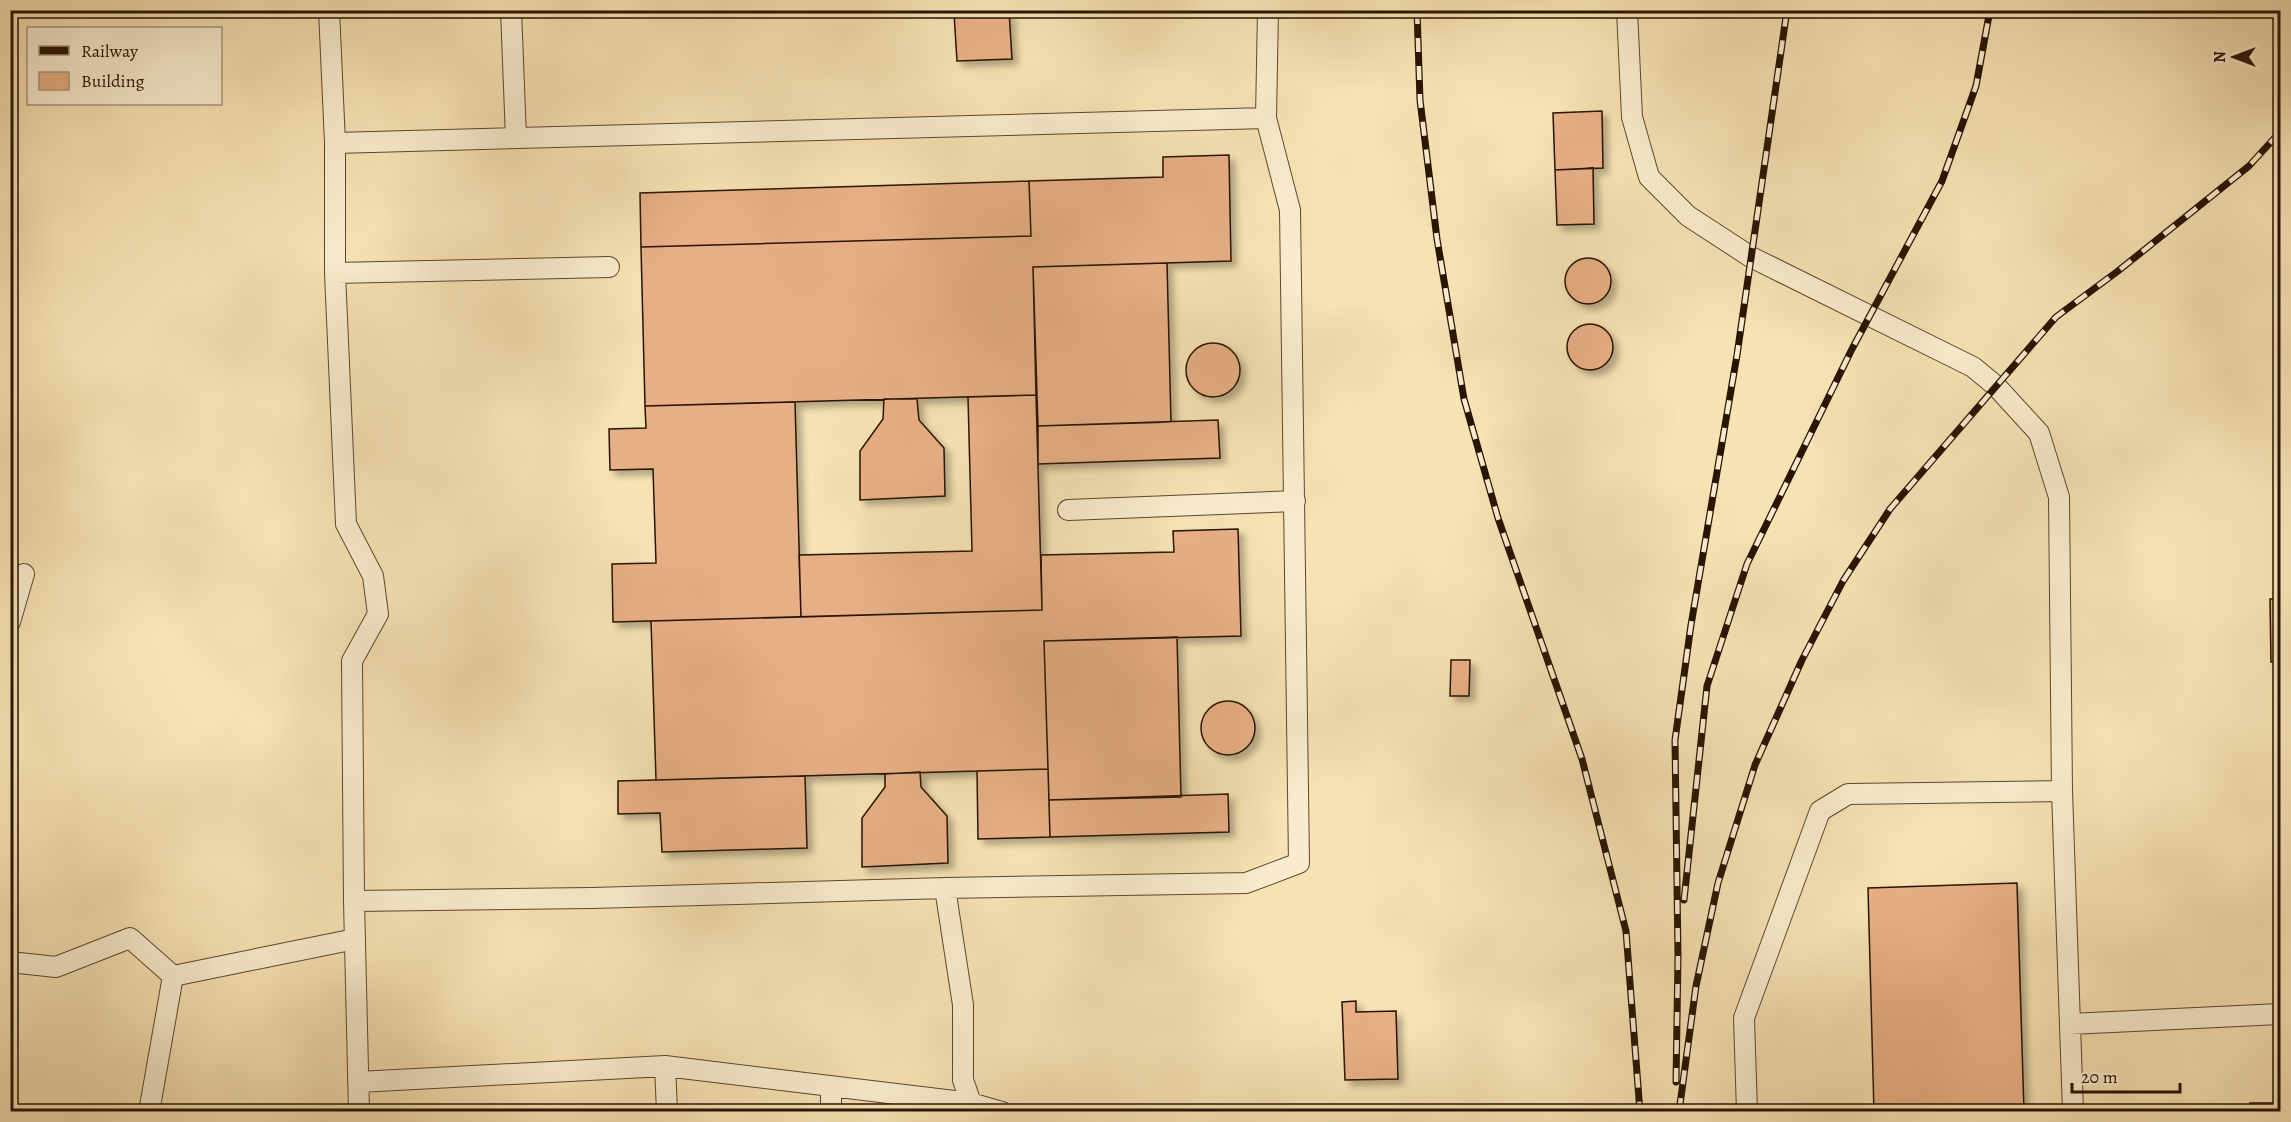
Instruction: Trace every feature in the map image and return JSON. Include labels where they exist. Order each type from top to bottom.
[{"type":"lane","points":[[328,10],[335,143],[335,273],[346,524],[373,576],[378,614],[352,661],[359,1112]]},
{"type":"lane","points":[[511,10],[516,138]]},
{"type":"lane","points":[[354,901],[1246,884],[1299,863],[1290,210],[1266,118],[1268,10]]},
{"type":"lane","points":[[1627,10],[1632,117],[1649,177],[1688,216],[1752,257],[1973,367],[1996,386],[2039,433],[2059,497],[2062,791],[2073,1112]]},
{"type":"lane","points":[[335,143],[1266,118]]},
{"type":"lane","points":[[335,273],[609,267]]},
{"type":"lane","points":[[1068,510],[1294,501]]},
{"type":"lane","points":[[10,622],[24,574]]},
{"type":"lane","points":[[1747,1112],[1744,1018],[1820,811],[1848,794],[2062,791]]},
{"type":"lane","points":[[945,888],[963,1005],[963,1080],[971,1103]]},
{"type":"lane","points":[[10,962],[56,967],[130,938],[173,976]]},
{"type":"lane","points":[[173,976],[355,939]]},
{"type":"lane","points":[[149,1112],[173,976]]},
{"type":"lane","points":[[2070,1024],[2280,1014]]},
{"type":"lane","points":[[358,1082],[665,1066],[971,1103],[1002,1112]]},
{"type":"lane","points":[[665,1066],[667,1112]]},
{"type":"lane","points":[[831,1087],[831,1112]]},
{"type":"building","points":[[1009,11],[1012,59],[957,61],[954,13]]},
{"type":"building","points":[[1602,111],[1603,168],[1555,170],[1553,113]]},
{"type":"building","points":[[1229,155],[1231,261],[1033,267],[1036,395],[645,406],[641,247],[1031,236],[1029,181],[1163,177],[1163,157]]},
{"type":"building","points":[[1593,168],[1594,224],[1557,225],[1555,170]]},
{"type":"building","points":[[1029,181],[1031,236],[641,247],[640,193]]},
{"type":"building","points":[[1588,258],[1604,265],[1611,281],[1604,297],[1588,304],[1572,297],[1565,281],[1572,265]]},
{"type":"building","points":[[1167,263],[1171,422],[1038,426],[1033,267]]},
{"type":"building","points":[[1590,324],[1606,331],[1613,347],[1606,363],[1590,370],[1574,363],[1567,347],[1574,331]]},
{"type":"building","points":[[1208,343],[1218,343],[1228,347],[1236,355],[1240,370],[1236,385],[1228,393],[1218,397],[1208,397],[1198,393],[1190,385],[1186,375],[1186,365],[1190,355],[1198,347]]},
{"type":"building","points":[[1036,395],[1042,610],[801,617],[799,555],[972,551],[968,397]]},
{"type":"building","points":[[884,399],[917,399],[919,420],[944,448],[945,496],[860,500],[860,451],[883,419]]},
{"type":"building","points":[[795,402],[801,617],[613,622],[612,564],[656,563],[653,469],[610,470],[609,429],[646,428],[645,406]]},
{"type":"building","points":[[1218,420],[1220,458],[1038,464],[1038,426]]},
{"type":"building","points":[[1238,529],[1241,636],[1044,641],[1048,769],[656,780],[651,621],[1042,610],[1041,555],[1174,552],[1173,531]]},
{"type":"building","points":[[2270,599],[2280,599],[2280,662],[2271,662]]},
{"type":"building","points":[[1177,637],[1181,797],[1049,800],[1044,641]]},
{"type":"building","points":[[1451,660],[1470,660],[1469,696],[1450,696]]},
{"type":"building","points":[[1223,701],[1233,701],[1243,705],[1251,713],[1255,728],[1251,743],[1243,751],[1233,755],[1223,755],[1213,751],[1205,743],[1201,733],[1201,723],[1205,713],[1213,705]]},
{"type":"building","points":[[1048,769],[1050,837],[978,839],[977,771]]},
{"type":"building","points":[[920,772],[921,787],[947,816],[948,863],[862,867],[862,818],[885,787],[885,774]]},
{"type":"building","points":[[805,776],[807,848],[662,852],[660,813],[618,814],[618,781]]},
{"type":"building","points":[[1228,794],[1229,832],[1050,837],[1049,800]]},
{"type":"building","points":[[2017,883],[2024,1112],[1874,1112],[1868,888]]},
{"type":"building","points":[[1356,1001],[1356,1012],[1396,1011],[1398,1079],[1345,1080],[1342,1002]]},
{"type":"building","points":[[2250,1103],[2280,1103],[2280,1112],[2250,1112]]},
{"type":"railway","points":[[1417,10],[1420,100],[1437,239],[1464,399],[1498,518],[1582,759],[1626,931],[1640,1112]]},
{"type":"railway","points":[[1676,1082],[1678,957],[1675,740],[1691,625],[1737,355],[1787,10]]},
{"type":"railway","points":[[1684,900],[1707,686],[1747,564],[1852,349],[1942,181],[1976,86],[1990,10]]},
{"type":"railway","points":[[1679,1112],[1696,986],[1718,883],[1755,765],[1802,660],[1843,581],[1890,509],[2056,317],[2118,271],[2249,166],[2280,132]]}]
